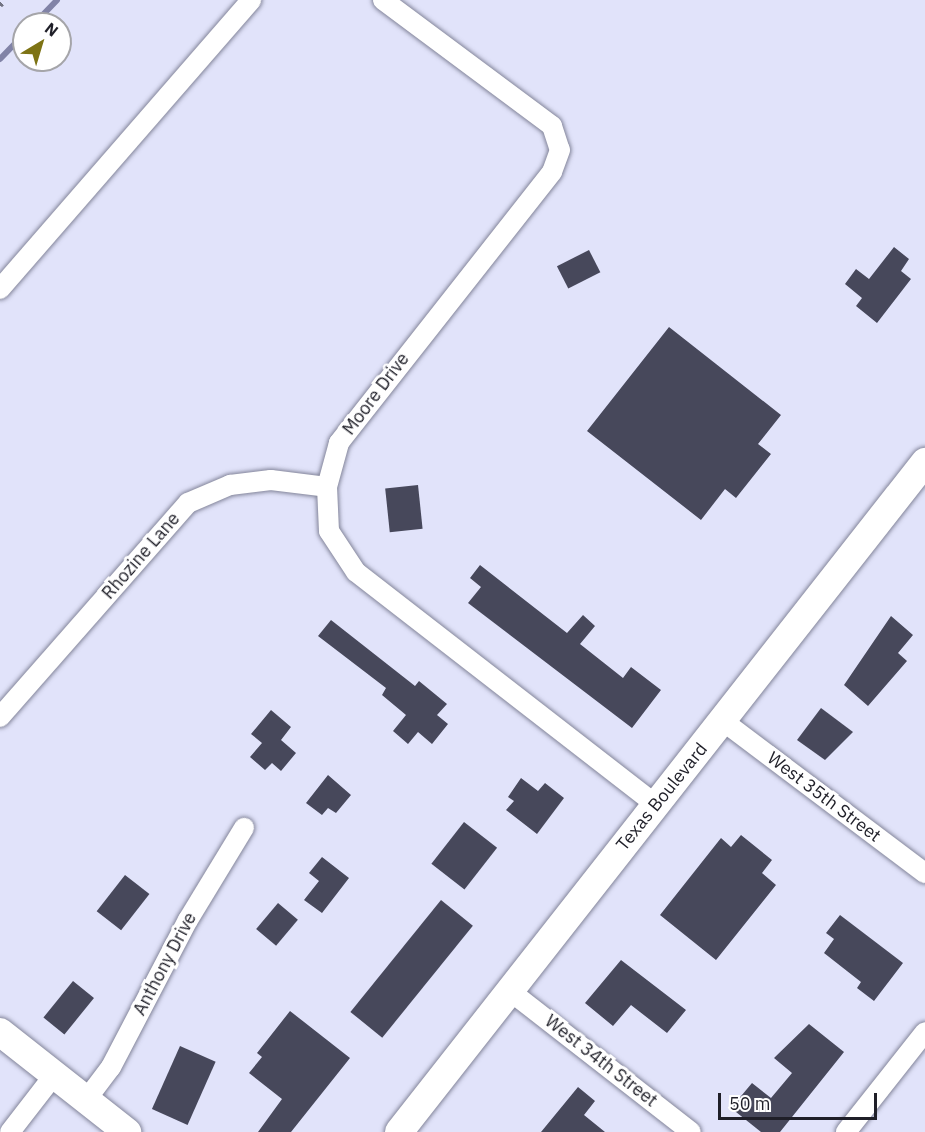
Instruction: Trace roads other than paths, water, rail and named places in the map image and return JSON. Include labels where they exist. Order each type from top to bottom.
[{"type":"main road","name":"Texas Boulevard","points":[[399,1132],[925,462]]},
{"type":"main road","points":[[0,1032],[127,1132]]},
{"type":"street","points":[[0,289],[251,0]]},
{"type":"street","name":"Moore Drive","points":[[383,0],[552,126],[560,150],[552,172],[339,443],[327,487],[329,531],[356,572],[655,804]]},
{"type":"street","name":"Rhozine Lane","points":[[0,717],[188,503],[230,485],[271,480],[327,487]]},
{"type":"street","name":"West 35th Street","points":[[723,721],[925,873]]},
{"type":"street","name":"Anthony Drive","points":[[86,1100],[111,1067],[188,920],[244,828]]},
{"type":"street","name":"West 34th Street","points":[[510,991],[691,1132]]},
{"type":"street","points":[[846,1132],[925,1032]]},
{"type":"street","points":[[10,1132],[54,1075]]},
{"type":"waterway","points":[[46,12],[57,0]]},
{"type":"waterway","points":[[0,59],[12,46]]},
{"type":"railway","points":[[0,5],[5,0]]}]
